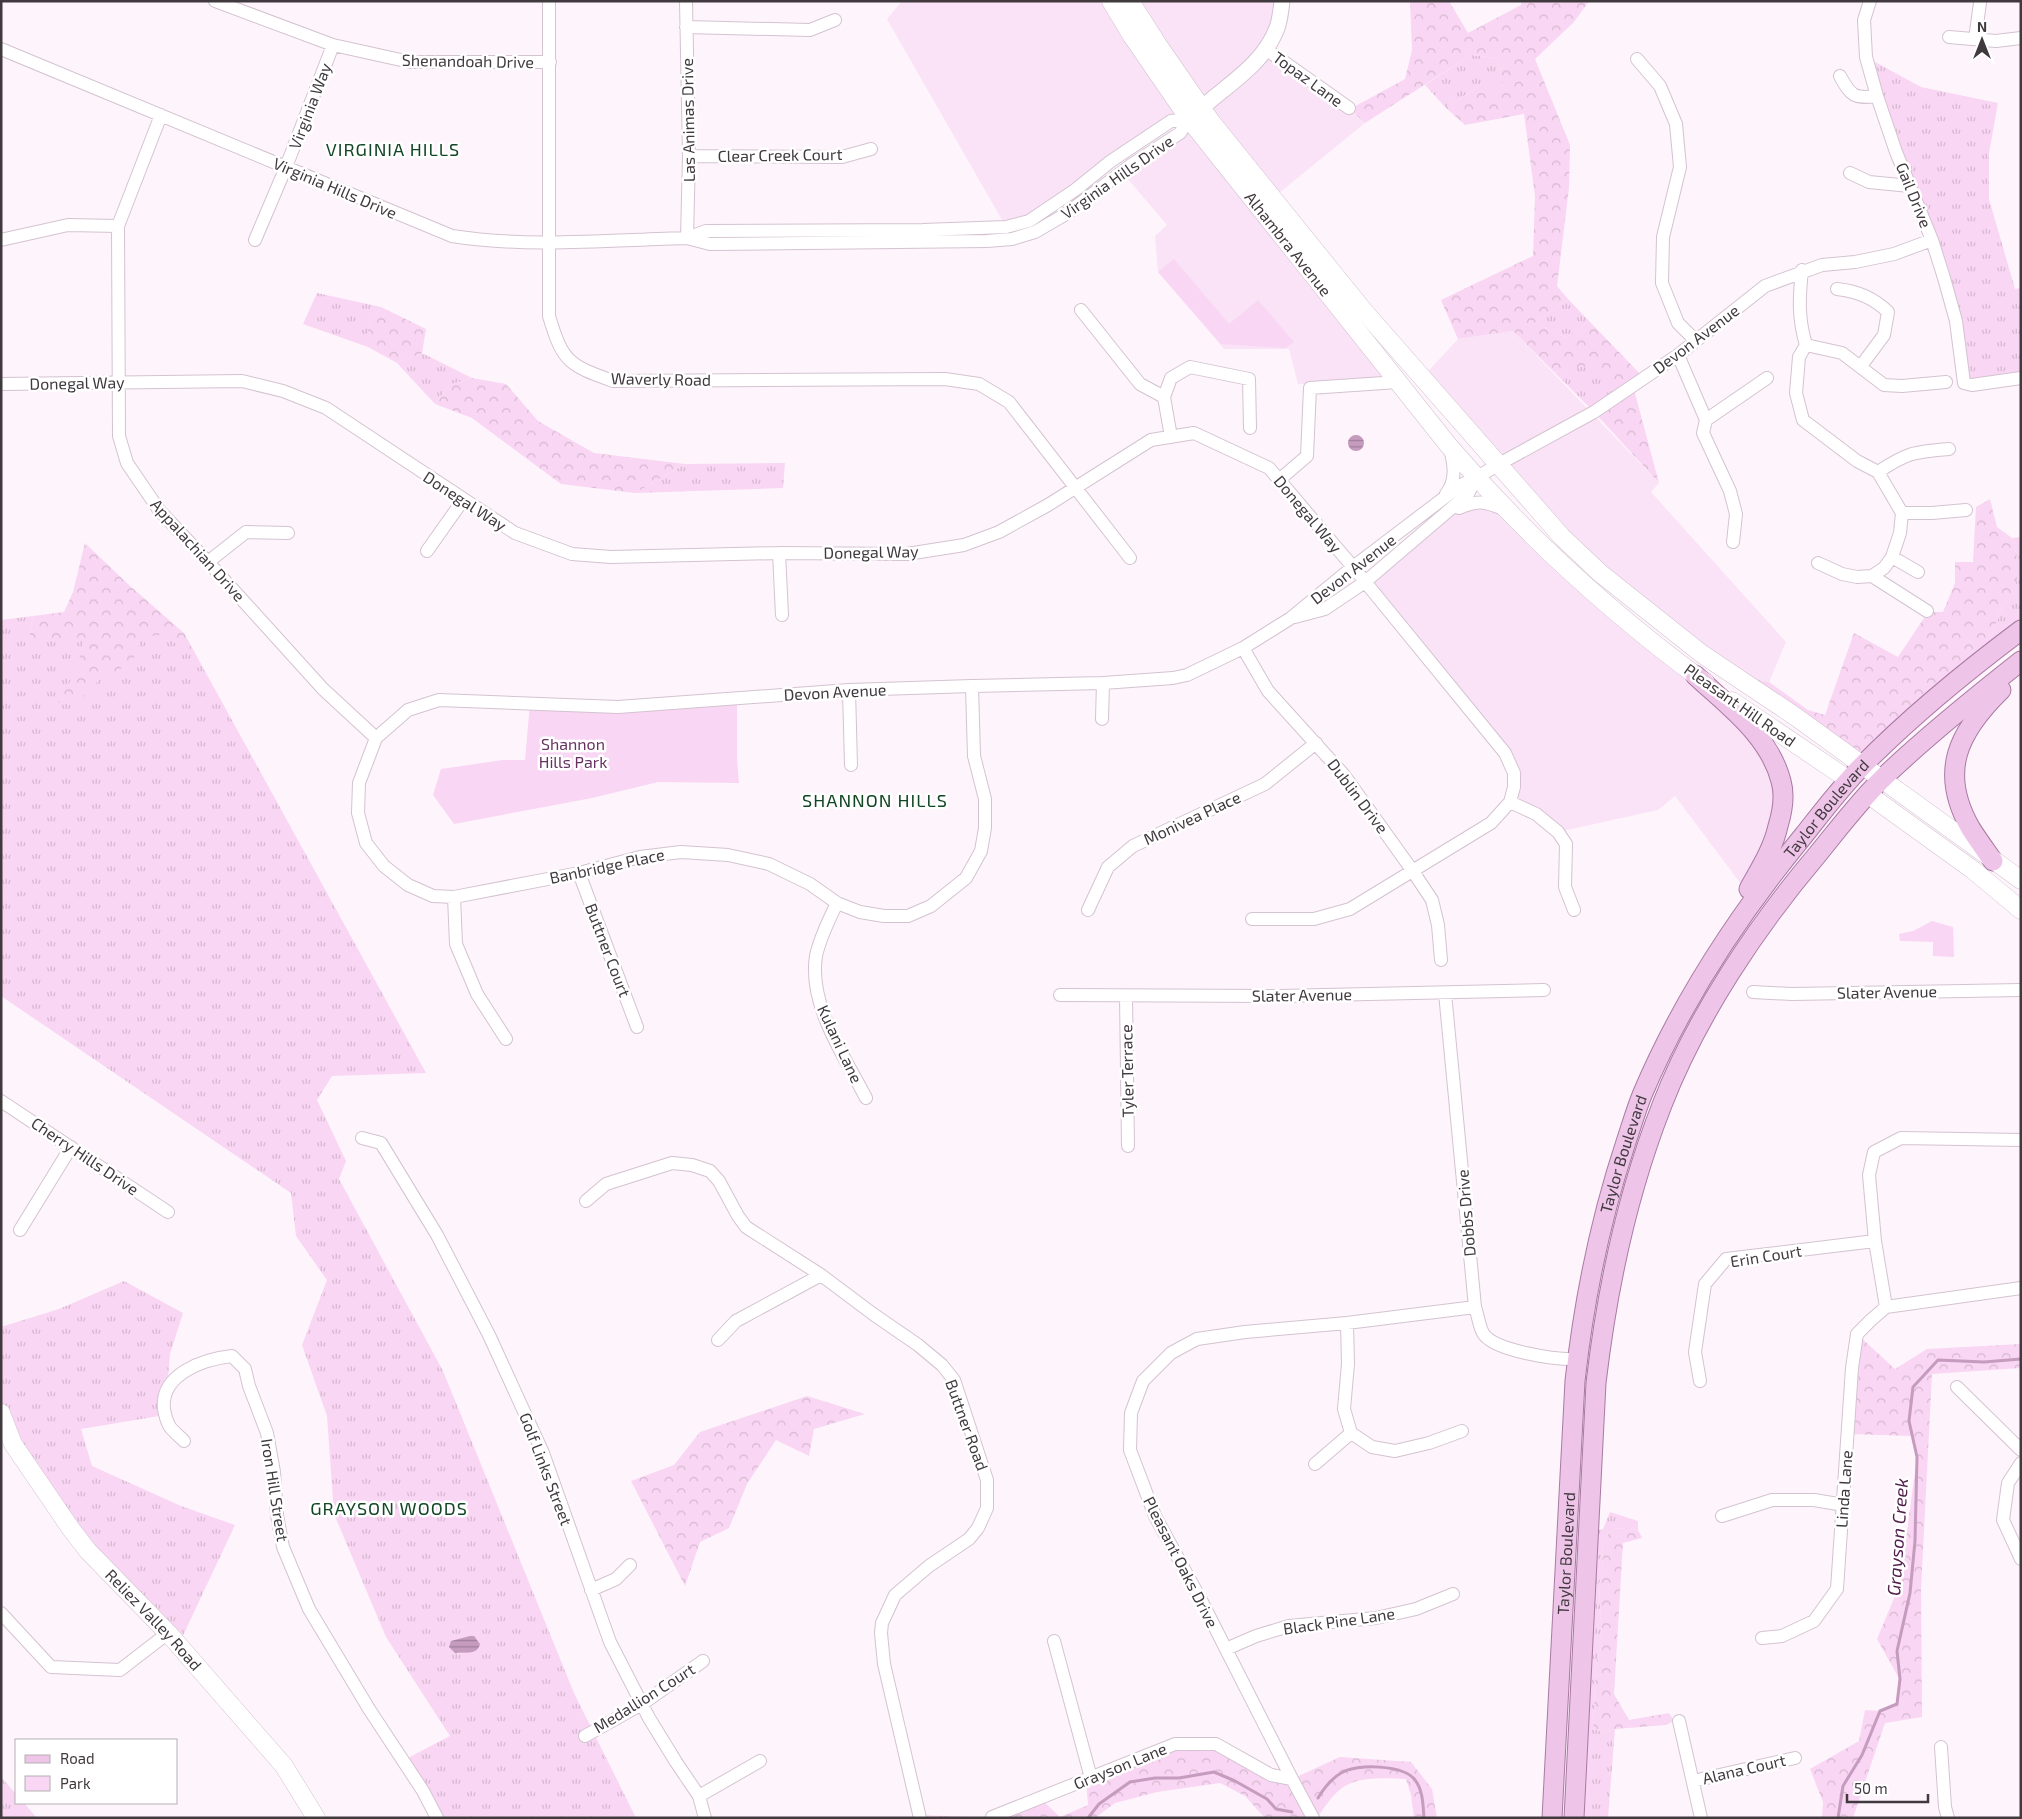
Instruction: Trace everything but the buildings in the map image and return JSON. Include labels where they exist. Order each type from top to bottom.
[{"type":"main road","name":"Alhambra Avenue","points":[[1111,1],[1132,36],[1195,114],[1363,310],[1499,464]]},
{"type":"main road","name":"Alhambra Avenue","points":[[1130,1],[1195,114],[1398,382],[1476,478]]},
{"type":"main road","name":"Pleasant Hill Road","points":[[1499,464],[1562,536],[1600,573],[1634,602],[1702,654],[1796,717],[1862,766],[1883,778],[2021,880]]},
{"type":"main road","name":"Pleasant Hill Road","points":[[1476,478],[1506,510],[1597,596],[1695,675],[1849,780],[1973,870],[2021,910]]},
{"type":"main road","name":"Taylor Boulevard","points":[[1552,1818],[1577,1359],[1588,1283],[1612,1185],[1642,1096],[1674,1026],[1712,960],[1764,884],[1862,766],[1916,715],[1984,658],[2021,630]]},
{"type":"main road","name":"Taylor Boulevard","points":[[1574,1818],[1596,1384],[1610,1287],[1633,1191],[1662,1104],[1694,1036],[1731,971],[1782,897],[1883,778],[1931,733],[2021,661]]},
{"type":"main road","points":[[1993,861],[1971,830],[1960,805],[1955,765],[1960,742],[1971,723],[2021,669]]},
{"type":"main road","points":[[1695,675],[1756,732],[1769,753],[1781,781],[1783,798],[1778,827],[1767,856],[1712,960]]},
{"type":"main road","name":"Reliez Valley Road","points":[[1,1413],[13,1444],[71,1529],[88,1550],[168,1633],[284,1766],[316,1818]]},
{"type":"street","name":"Shenandoah Drive","points":[[215,1],[333,45],[410,62],[550,62]]},
{"type":"street","name":"Waverly Road","points":[[549,1],[549,316],[556,339],[569,362],[580,369],[613,382],[946,379],[979,384],[1009,402],[1130,558]]},
{"type":"street","name":"Las Animas Drive","points":[[686,1],[689,156],[687,238]]},
{"type":"street","points":[[1195,114],[1239,79],[1267,50],[1278,26],[1282,1]]},
{"type":"street","name":"Gail Drive","points":[[1870,1],[1864,20],[1866,57],[1876,96],[1932,240],[1956,321],[1964,382],[1972,385],[2021,378]]},
{"type":"street","points":[[1975,40],[1980,3]]},
{"type":"street","points":[[686,27],[810,30],[835,20]]},
{"type":"street","points":[[1948,37],[1996,42],[2021,38]]},
{"type":"street","name":"Virginia Way","points":[[255,240],[286,167],[333,45]]},
{"type":"street","name":"Virginia Hills Drive","points":[[1,49],[436,231],[452,236],[483,241],[549,242],[687,238],[706,231],[923,230],[1006,227],[1029,221],[1075,190],[1111,161],[1171,121],[1195,114]]},
{"type":"street","name":"Topaz Lane","points":[[1267,50],[1349,108]]},
{"type":"street","points":[[1637,59],[1660,86],[1676,124],[1680,167],[1663,237],[1662,283],[1678,323],[1695,340]]},
{"type":"street","points":[[1840,76],[1848,92],[1860,98],[1876,96]]},
{"type":"street","name":"Appalachian Drive","points":[[161,115],[118,226],[117,382],[119,436],[127,463],[158,510],[208,562],[323,689],[376,738]]},
{"type":"street","name":"Clear Creek Court","points":[[689,156],[842,157],[871,149]]},
{"type":"street","points":[[1850,173],[1870,182],[1910,186]]},
{"type":"street","points":[[1,240],[68,225],[118,226]]},
{"type":"street","name":"Devon Avenue","points":[[376,738],[408,710],[439,700],[618,707],[849,690],[1103,683],[1173,678],[1187,675],[1243,648],[1291,618],[1353,567],[1444,507],[1468,494],[1476,478],[1594,412],[1678,355],[1765,286],[1802,270],[1894,254],[1932,240]]},
{"type":"street","points":[[1802,270],[1799,296],[1800,324],[1806,345],[1799,356],[1796,393],[1803,420],[1857,460],[1878,472],[1902,513],[1900,533],[1892,557],[1884,568],[1872,576],[1857,578],[1842,574],[1818,563]]},
{"type":"street","points":[[1837,289],[1852,290],[1878,302],[1888,312],[1884,335],[1861,366]]},
{"type":"street","points":[[1081,310],[1140,384],[1164,397]]},
{"type":"street","points":[[1806,345],[1842,353],[1884,385],[1902,386],[1946,382]]},
{"type":"street","points":[[1678,355],[1706,420],[1703,433],[1730,491],[1736,514],[1733,542]]},
{"type":"street","points":[[1170,437],[1164,397],[1171,378],[1190,368],[1249,379],[1250,428]]},
{"type":"street","points":[[1706,420],[1767,378]]},
{"type":"street","name":"Donegal Way","points":[[1,384],[242,382],[282,391],[326,408],[515,534],[572,554],[611,557],[780,553],[907,554],[964,545],[999,532],[1048,505],[1151,440],[1194,433],[1269,468],[1353,567],[1505,753],[1514,772],[1514,787],[1510,802]]},
{"type":"street","points":[[1279,480],[1307,456],[1310,388],[1398,382]]},
{"type":"street","name":"Devon Avenue","points":[[1291,618],[1325,608],[1365,582],[1444,507],[1454,474],[1454,462],[1449,446]]},
{"type":"street","points":[[1878,472],[1900,458],[1916,452],[1949,449]]},
{"type":"street","points":[[427,551],[463,500]]},
{"type":"street","name":"Devon Avenue","points":[[1444,507],[1485,502],[1506,510]]},
{"type":"street","points":[[1902,513],[1966,510]]},
{"type":"street","points":[[208,562],[246,532],[288,534]]},
{"type":"street","points":[[780,553],[782,615]]},
{"type":"street","points":[[1892,557],[1918,572]]},
{"type":"street","points":[[1872,576],[1927,611]]},
{"type":"street","name":"Dublin Drive","points":[[1243,648],[1268,691],[1344,775],[1432,900],[1438,925],[1441,960]]},
{"type":"street","points":[[1102,719],[1103,683]]},
{"type":"street","name":"Banbridge Place","points":[[376,738],[359,783],[358,813],[366,844],[384,866],[408,885],[433,896],[454,897],[579,873],[640,857],[681,852],[728,855],[769,864],[810,884],[837,903],[860,912],[884,916],[908,916],[931,906],[966,878],[981,851],[986,828],[985,799],[974,756],[972,686]]},
{"type":"street","points":[[849,690],[851,765]]},
{"type":"street","name":"Monivea Place","points":[[1088,910],[1108,867],[1133,846],[1265,784],[1316,743]]},
{"type":"street","points":[[1252,919],[1314,920],[1350,909],[1490,823],[1510,802],[1536,814],[1558,832],[1566,844],[1565,887],[1574,910]]},
{"type":"street","name":"Buttner Court","points":[[579,873],[637,1027]]},
{"type":"street","points":[[454,897],[456,944],[477,994],[506,1039]]},
{"type":"street","name":"Kulani Lane","points":[[837,903],[822,935],[816,958],[817,992],[828,1025],[866,1098]]},
{"type":"street","name":"Slater Avenue","points":[[1060,996],[1445,993],[1544,990]]},
{"type":"street","name":"Slater Avenue","points":[[1753,992],[1792,994],[2021,990]]},
{"type":"street","name":"Dobbs Drive","points":[[1445,993],[1475,1307],[1483,1334],[1496,1345],[1509,1350],[1577,1359]]},
{"type":"street","name":"Tyler Terrace","points":[[1126,996],[1128,1146]]},
{"type":"street","name":"Cherry Hills Drive","points":[[1,1101],[168,1212]]},
{"type":"street","name":"Golf Links Street","points":[[362,1138],[381,1143],[437,1235],[489,1335],[543,1453],[610,1642],[642,1704],[676,1762],[699,1796],[705,1818]]},
{"type":"street","points":[[2021,1140],[1901,1138],[1874,1152],[1869,1175],[1875,1241],[1886,1307],[2021,1288]]},
{"type":"street","points":[[20,1230],[71,1147]]},
{"type":"street","name":"Buttner Road","points":[[586,1201],[606,1184],[672,1162],[692,1165],[710,1171],[720,1181],[738,1216],[746,1227],[822,1275],[918,1345],[942,1365],[954,1380],[987,1480],[987,1508],[978,1528],[969,1539],[929,1566],[895,1594],[882,1624],[881,1633],[884,1664],[920,1818]]},
{"type":"street","name":"Erin Court","points":[[1700,1381],[1696,1352],[1705,1284],[1726,1259],[1875,1241]]},
{"type":"street","points":[[718,1340],[736,1321],[822,1275]]},
{"type":"street","name":"Pleasant Oaks Drive","points":[[1292,1779],[1226,1649],[1155,1516],[1130,1450],[1131,1414],[1143,1381],[1170,1354],[1196,1339],[1475,1307]]},
{"type":"street","name":"Linda Lane","points":[[1762,1638],[1782,1636],[1814,1621],[1837,1589],[1852,1368],[1857,1334],[1886,1307]]},
{"type":"street","points":[[1347,1323],[1348,1364],[1344,1409],[1351,1433],[1372,1447],[1395,1451],[1429,1443],[1462,1431]]},
{"type":"street","name":"Iron Hill Street","points":[[184,1441],[170,1427],[165,1415],[163,1400],[168,1386],[189,1368],[215,1358],[232,1356],[245,1368],[249,1386],[267,1433],[274,1472],[277,1515],[283,1547],[309,1610],[363,1701],[424,1790],[437,1818]]},
{"type":"street","points":[[1957,1387],[2021,1450]]},
{"type":"street","points":[[1315,1464],[1351,1433]]},
{"type":"street","points":[[2021,1463],[2008,1483],[2003,1520],[2021,1559]]},
{"type":"street","points":[[1722,1516],[1772,1500],[1814,1500],[1844,1505]]},
{"type":"street","points":[[591,1590],[616,1579],[630,1565]]},
{"type":"street","name":"Black Pine Lane","points":[[1226,1649],[1256,1636],[1289,1626],[1376,1618],[1416,1610],[1452,1594]]},
{"type":"street","points":[[1,1613],[51,1666],[120,1670],[168,1633]]},
{"type":"street","points":[[1054,1641],[1091,1778]]},
{"type":"street","name":"Medallion Court","points":[[585,1736],[642,1704],[703,1661]]},
{"type":"street","points":[[1679,1721],[1701,1818]]},
{"type":"street","name":"Grayson Lane","points":[[992,1818],[1175,1744],[1216,1744],[1271,1775],[1292,1779]]},
{"type":"street","points":[[1941,1747],[1944,1807],[1948,1818]]},
{"type":"street","name":"Alana Court","points":[[1693,1781],[1795,1758]]},
{"type":"street","points":[[699,1796],[760,1761]]},
{"type":"street","points":[[1292,1779],[1313,1818]]},
{"type":"shaded area","points":[[902,1],[1111,1],[1397,381],[1298,384],[1289,349],[1224,349],[1158,272],[1155,236],[1167,225],[1122,172],[1188,120],[1171,121],[1075,190],[1006,227],[887,19]]},
{"type":"shaded area","points":[[1130,1],[1282,1],[1267,50],[1349,108],[1365,123],[1273,198]]},
{"type":"shaded area","points":[[1513,331],[1659,483],[1651,492],[1786,642],[1769,682],[1733,675],[1600,573],[1423,377],[1458,339]]},
{"type":"shaded area","points":[[1356,435],[1364,443],[1356,451],[1348,443]]},
{"type":"shaded area","points":[[1485,501],[1756,732],[1783,798],[1747,892],[1675,796],[1658,810],[1558,832],[1510,802],[1514,773],[1365,582],[1447,513]]},
{"type":"shaded area","points":[[474,1636],[480,1644],[473,1652],[455,1653],[449,1647],[451,1641]]},
{"type":"green space","points":[[1410,1],[1449,1],[1468,33],[1521,5],[1522,1],[1589,1],[1574,22],[1535,59],[1570,145],[1569,188],[1557,286],[1568,299],[1535,323],[1566,338],[1589,321],[1644,378],[1633,386],[1659,483],[1594,412],[1618,395],[1591,365],[1555,373],[1513,331],[1458,339],[1441,300],[1533,256],[1535,196],[1524,114],[1465,125],[1446,108],[1477,87],[1504,87],[1497,58],[1471,55],[1365,123],[1350,109],[1405,79],[1412,50]]},
{"type":"green space","points":[[1471,55],[1497,58],[1504,87],[1477,87],[1446,108],[1425,85]]},
{"type":"green space","points":[[1866,57],[1921,87],[1998,103],[1989,153],[1989,199],[2015,289],[2021,288],[2021,378],[1964,383],[1956,321]]},
{"type":"green space","points":[[1174,259],[1229,324],[1258,300],[1294,342],[1285,348],[1221,344],[1158,272]]},
{"type":"green space","points":[[317,293],[381,307],[368,325],[368,347],[303,324]]},
{"type":"green space","points":[[1568,299],[1589,321],[1566,338],[1535,323]]},
{"type":"green space","points":[[381,307],[426,329],[422,353],[397,363],[368,347],[368,325]]},
{"type":"green space","points":[[422,353],[472,378],[449,385],[435,404],[397,363]]},
{"type":"green space","points":[[1591,364],[1619,395],[1594,412],[1555,373]]},
{"type":"green space","points":[[472,378],[506,384],[538,421],[594,453],[685,464],[635,493],[561,484],[472,418],[435,404],[449,385]]},
{"type":"green space","points":[[785,463],[783,488],[635,493],[685,464]]},
{"type":"green space","points":[[1990,499],[1997,527],[2012,538],[2018,560],[2017,579],[2013,594],[2001,609],[1984,658],[1862,766],[1733,675],[1769,682],[1808,710],[1825,715],[1854,633],[1898,657],[1928,612],[1943,612],[1955,583],[1955,562],[1973,562],[1976,507]]},
{"type":"green space","points":[[2021,537],[2021,630],[1984,658],[2001,609],[2013,594],[2018,560],[2012,538]]},
{"type":"green space","points":[[85,543],[184,633],[194,653],[160,635],[142,637],[134,658],[120,669],[98,681],[74,706],[58,702],[77,669],[84,638],[29,638],[33,616],[64,612],[73,592]]},
{"type":"green space","points":[[33,616],[29,638],[184,633],[426,1073],[332,1076],[317,1100],[346,1161],[339,1179],[443,1371],[574,1693],[636,1818],[437,1818],[404,1760],[450,1736],[386,1637],[334,1514],[327,1416],[302,1345],[327,1280],[296,1236],[291,1193],[1,996],[1,620]]},
{"type":"green space","name":"Shannon Hills Park","points":[[737,698],[739,783],[658,782],[592,798],[454,824],[433,795],[441,769],[503,760],[525,760],[530,703]]},
{"type":"green space","points":[[1932,921],[1953,927],[1954,957],[1933,956],[1933,942],[1900,941],[1899,934],[1913,931]]},
{"type":"green space","points":[[124,1281],[183,1313],[170,1354],[165,1415],[81,1429],[92,1466],[181,1506],[235,1525],[179,1644],[88,1551],[1,1413],[1,1327],[59,1309]]},
{"type":"green space","points":[[1857,1334],[1895,1369],[1927,1349],[2021,1344],[2021,1368],[1932,1374],[1921,1589],[1922,1717],[1885,1723],[1853,1818],[1822,1818],[1823,1802],[1810,1769],[1859,1741],[1865,1710],[1880,1711],[1897,1704],[1900,1680],[1877,1639],[1900,1584],[1917,1457],[1912,1436],[1848,1434]]},
{"type":"green space","points":[[807,1396],[865,1414],[814,1429],[809,1456],[776,1440],[747,1484],[729,1528],[700,1542],[685,1586],[631,1481],[674,1465],[700,1432]]},
{"type":"green space","points":[[1610,1512],[1638,1521],[1638,1530],[1616,1528],[1603,1539],[1602,1575],[1599,1584],[1602,1644],[1596,1664],[1593,1729],[1605,1733],[1615,1729],[1608,1818],[1574,1818],[1589,1533],[1603,1529]]},
{"type":"green space","points":[[1616,1528],[1638,1530],[1642,1538],[1623,1543],[1614,1694],[1629,1720],[1669,1713],[1674,1721],[1666,1725],[1615,1729],[1605,1733],[1593,1729],[1596,1664],[1602,1644],[1599,1584],[1602,1575],[1603,1539]]},
{"type":"green space","points":[[1175,1744],[1216,1744],[1292,1779],[1340,1757],[1411,1762],[1432,1789],[1437,1818],[1414,1818],[1411,1795],[1406,1779],[1383,1778],[1367,1779],[1345,1786],[1333,1796],[1317,1818],[1264,1817],[1245,1796],[1220,1783],[1157,1792],[1115,1803],[1095,1818],[991,1818],[1040,1798],[1060,1817],[1088,1805],[1086,1780]]},
{"type":"green space","points":[[1,1777],[15,1793],[15,1804],[25,1804],[37,1818],[1,1818]]},
{"type":"green space","points":[[920,1815],[991,1818],[920,1818]]},
{"type":"waterway","name":"Grayson Creek","points":[[1838,1818],[1843,1786],[1862,1755],[1880,1711],[1897,1704],[1900,1679],[1897,1651],[1910,1593],[1915,1541],[1917,1457],[1909,1421],[1913,1387],[1938,1360],[1984,1362],[2021,1359]]},
{"type":"waterway","name":"Grayson Creek","points":[[1318,1798],[1331,1781],[1348,1770],[1369,1767],[1391,1769],[1409,1775],[1418,1784],[1423,1803],[1424,1818]]},
{"type":"waterway","name":"Grayson Creek","points":[[1088,1818],[1099,1804],[1130,1782],[1155,1778],[1179,1778],[1214,1772],[1235,1781],[1267,1799],[1276,1809],[1292,1812]]},
{"type":"district","name":"VIRGINIA HILLS","points":[[393,150]]},
{"type":"district","name":"SHANNON HILLS","points":[[875,801]]},
{"type":"district","name":"GRAYSON WOODS","points":[[389,1509]]}]
